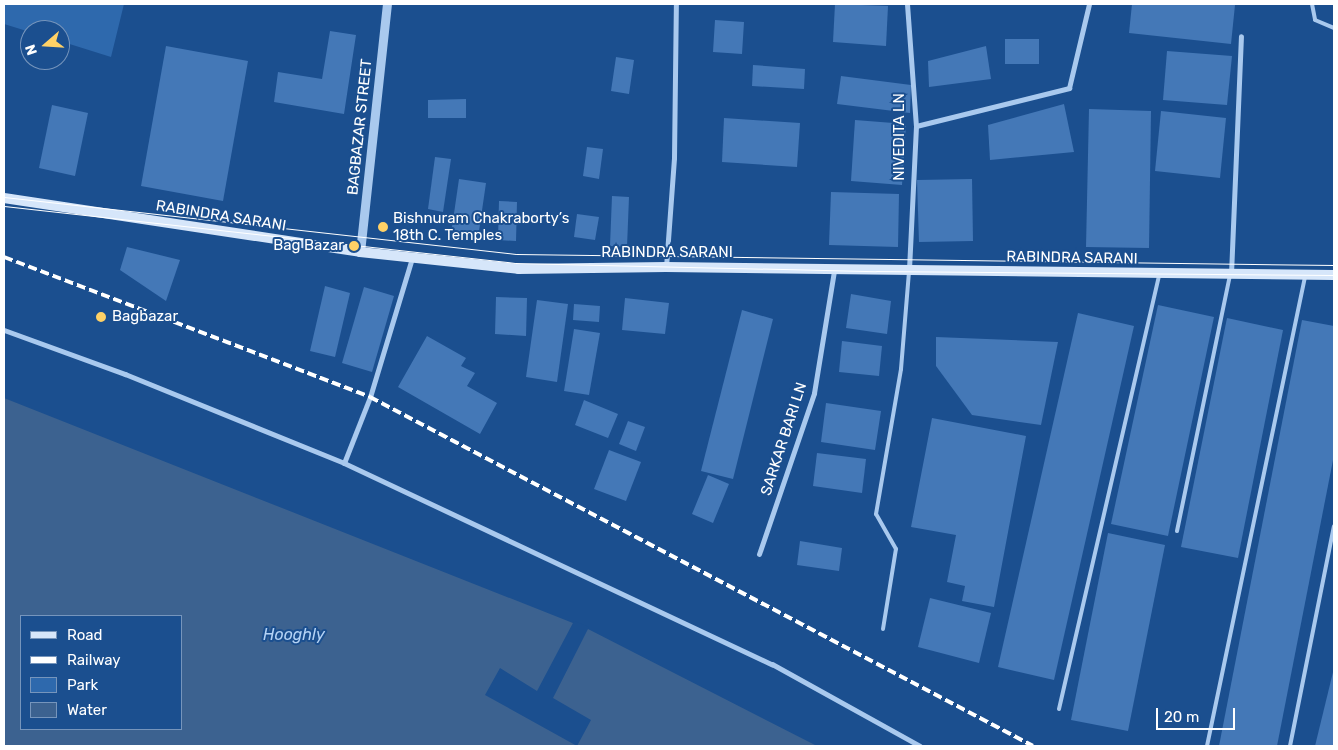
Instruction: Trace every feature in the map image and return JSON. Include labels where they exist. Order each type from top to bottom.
[{"type":"main road","name":"RABINDRA SARANI","points":[[4,198],[360,252],[518,269],[666,267],[834,271],[1334,275]]},
{"type":"street","name":"BAGBAZAR STREET","points":[[360,252],[387,4]]},
{"type":"street","points":[[666,267],[674,158],[676,4]]},
{"type":"street","name":"NIVEDITA LN","points":[[908,4],[916,126],[909,271]]},
{"type":"street","points":[[916,126],[1069,88],[1089,4]]},
{"type":"street","points":[[1231,274],[1241,36]]},
{"type":"street","points":[[344,463],[370,397],[412,258]]},
{"type":"street","name":"SARKAR BARI LN","points":[[760,554],[814,393],[834,271]]},
{"type":"street","points":[[4,330],[125,374],[344,463],[772,664],[920,746]]},
{"type":"lane","points":[[1312,4],[1315,20],[1334,28]]},
{"type":"lane","points":[[883,629],[896,549],[876,514],[901,370],[909,271]]},
{"type":"lane","points":[[1059,709],[1159,274]]},
{"type":"lane","points":[[1177,531],[1231,274]]},
{"type":"lane","points":[[1207,746],[1305,276]]},
{"type":"lane","points":[[1290,746],[1334,526]]},
{"type":"green space","points":[[4,4],[124,4],[111,57],[70,44],[70,20],[20,20],[20,29],[4,24]]},
{"type":"water","name":"Hooghly","points":[[4,398],[588,629],[817,746],[4,746]]},
{"type":"pier","points":[[574,621],[589,627],[553,698],[591,720],[577,746],[485,695],[500,668],[537,691]]},
{"type":"building","points":[[835,4],[888,6],[886,46],[833,42]]},
{"type":"building","points":[[1132,4],[1235,5],[1231,44],[1129,33]]},
{"type":"building","points":[[715,20],[744,22],[742,54],[713,52]]},
{"type":"building","points":[[330,31],[356,35],[344,114],[274,102],[278,72],[322,79]]},
{"type":"building","points":[[1005,39],[1039,39],[1039,64],[1005,64]]},
{"type":"building","points":[[166,46],[248,61],[223,201],[141,186]]},
{"type":"building","points":[[986,46],[991,79],[929,87],[928,61]]},
{"type":"building","points":[[1167,51],[1232,56],[1227,105],[1163,100]]},
{"type":"building","points":[[616,57],[634,60],[629,94],[611,91]]},
{"type":"building","points":[[753,65],[805,69],[804,89],[752,86]]},
{"type":"building","points":[[841,76],[911,85],[910,113],[837,104]]},
{"type":"building","points":[[466,99],[466,118],[428,118],[428,100]]},
{"type":"building","points":[[1064,104],[1074,152],[990,160],[988,125]]},
{"type":"building","points":[[52,105],[88,113],[75,176],[39,168]]},
{"type":"building","points":[[1089,109],[1151,111],[1149,248],[1086,247]]},
{"type":"building","points":[[1161,111],[1226,118],[1220,178],[1155,171]]},
{"type":"building","points":[[724,118],[800,123],[797,167],[722,162]]},
{"type":"building","points":[[855,120],[906,124],[902,185],[851,181]]},
{"type":"building","points":[[587,147],[603,149],[599,179],[583,176]]},
{"type":"building","points":[[435,157],[451,159],[443,212],[428,209]]},
{"type":"building","points":[[459,179],[486,183],[478,238],[451,234]]},
{"type":"building","points":[[972,179],[973,241],[919,242],[917,180]]},
{"type":"building","points":[[831,192],[899,194],[898,247],[829,245]]},
{"type":"building","points":[[612,196],[629,197],[627,247],[610,246]]},
{"type":"building","points":[[499,201],[517,202],[516,241],[498,240]]},
{"type":"building","points":[[577,214],[599,217],[595,240],[574,237]]},
{"type":"building","points":[[127,247],[180,260],[166,301],[120,270]]},
{"type":"building","points":[[325,286],[350,293],[335,357],[310,351]]},
{"type":"building","points":[[364,287],[394,296],[372,372],[342,363]]},
{"type":"building","points":[[851,294],[891,301],[887,334],[846,328]]},
{"type":"building","points":[[496,297],[527,298],[526,336],[495,334]]},
{"type":"building","points":[[625,298],[669,303],[665,334],[622,330]]},
{"type":"building","points":[[537,300],[568,304],[557,382],[526,377]]},
{"type":"building","points":[[574,304],[600,306],[599,322],[573,320]]},
{"type":"building","points":[[1158,305],[1214,317],[1168,536],[1111,524]]},
{"type":"building","points":[[742,310],[773,319],[733,479],[701,471]]},
{"type":"building","points":[[1078,313],[1134,326],[1054,680],[998,667]]},
{"type":"building","points":[[1227,318],[1283,330],[1238,558],[1181,547]]},
{"type":"building","points":[[1302,320],[1334,326],[1334,455],[1277,746],[1219,746]]},
{"type":"building","points":[[574,329],[600,333],[589,395],[564,391]]},
{"type":"building","points":[[427,336],[466,358],[461,366],[475,373],[467,386],[497,403],[480,434],[398,387]]},
{"type":"building","points":[[936,337],[1058,342],[1041,425],[972,415],[936,366]]},
{"type":"building","points":[[842,341],[882,346],[879,376],[839,372]]},
{"type":"building","points":[[584,400],[618,414],[608,438],[575,425]]},
{"type":"building","points":[[826,403],[881,411],[875,450],[821,442]]},
{"type":"building","points":[[932,418],[1026,436],[994,607],[962,601],[965,586],[947,582],[956,535],[911,527]]},
{"type":"building","points":[[628,421],[645,427],[636,451],[619,444]]},
{"type":"building","points":[[609,450],[641,462],[626,501],[594,489]]},
{"type":"building","points":[[817,453],[866,459],[862,493],[813,486]]},
{"type":"building","points":[[708,475],[729,484],[713,523],[692,514]]},
{"type":"building","points":[[1108,533],[1165,545],[1128,731],[1071,720]]},
{"type":"building","points":[[800,541],[842,548],[839,571],[797,565]]},
{"type":"building","points":[[930,598],[991,613],[979,663],[918,647]]},
{"type":"building","points":[[1334,668],[1334,746],[1315,746]]},
{"type":"tram line","points":[[4,197],[516,254],[1334,265]]},
{"type":"tram line","points":[[4,206],[515,263],[876,271],[1334,275]]},
{"type":"railway","points":[[4,257],[370,397],[1033,746]]},
{"type":"place","name":"Bishnuram Chakraborty’s 18th C. Temples","points":[[383,227]]},
{"type":"place","name":"Bag Bazar","points":[[354,246]]},
{"type":"place","name":"Bagbazar","points":[[101,317]]}]
